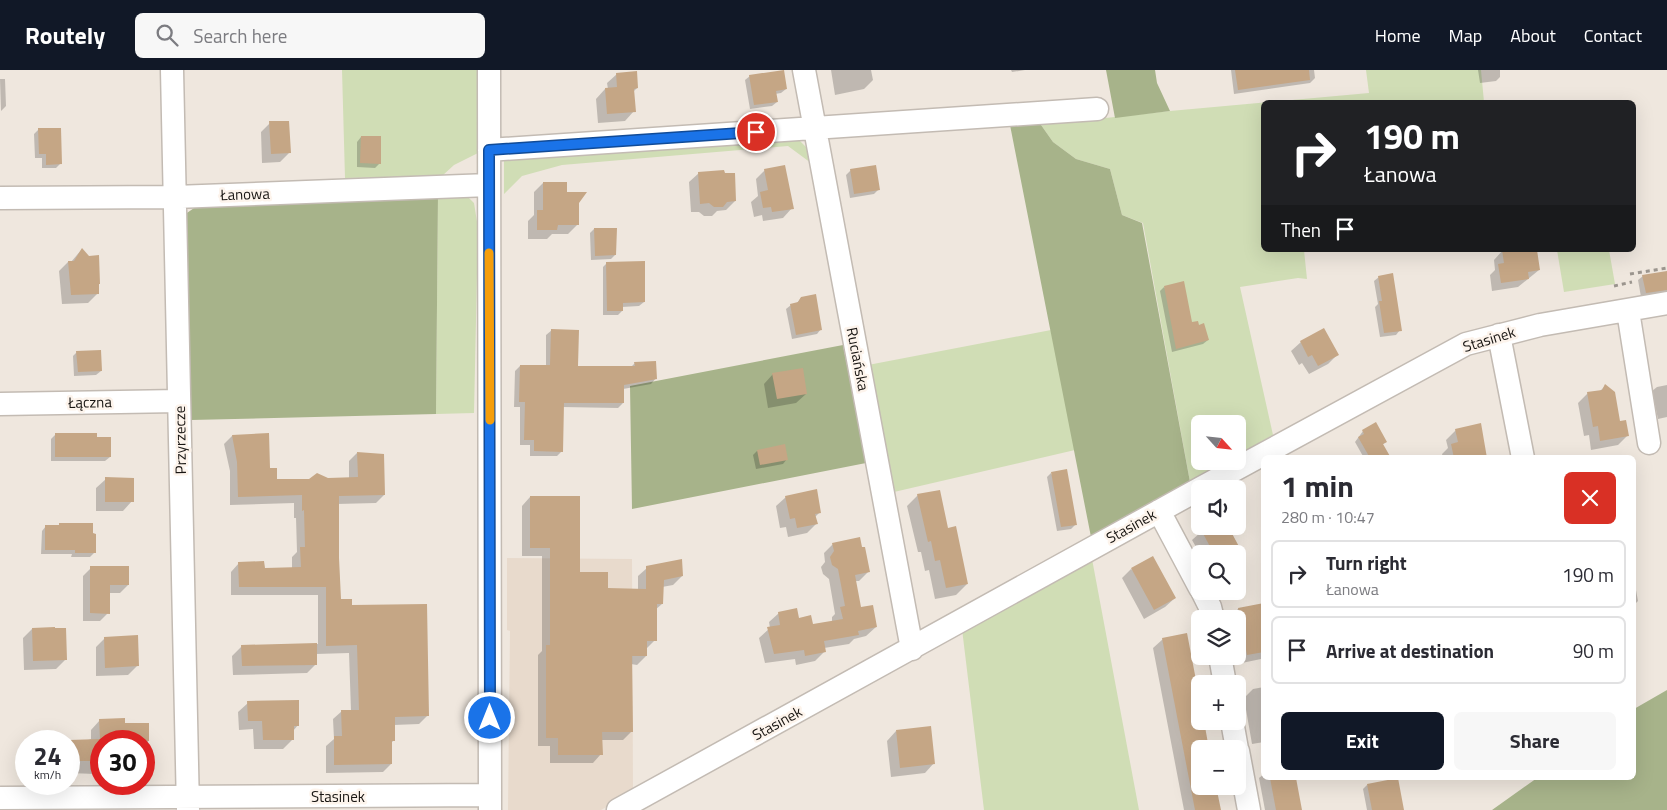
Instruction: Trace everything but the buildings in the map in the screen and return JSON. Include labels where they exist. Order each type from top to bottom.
[{"type":"street","name":"Przyrzecze","points":[[172,70],[187,803]]},
{"type":"street","points":[[490,70],[490,803]]},
{"type":"street","name":"Ruciańska","points":[[804,70],[912,648]]},
{"type":"street","points":[[489,150],[1097,109]]},
{"type":"street","name":"Łanowa","points":[[0,198],[175,197],[489,185]]},
{"type":"street","name":"Stasinek","points":[[1262,455],[1466,344],[1540,325],[1667,303]]},
{"type":"street","points":[[1628,311],[1649,443]]},
{"type":"street","points":[[1499,336],[1522,455]]},
{"type":"street","name":"Łączna","points":[[0,404],[180,400]]},
{"type":"street","name":"Stasinek","points":[[618,810],[1261,456]]},
{"type":"street","points":[[1159,511],[1191,571]]},
{"type":"street","points":[[1246,795],[1249,810]]},
{"type":"street","name":"Stasinek","points":[[0,798],[187,803],[490,803]]},
{"type":"path","points":[[1630,274],[1667,268]]},
{"type":"path","points":[[1614,286],[1632,282]]},
{"type":"shaded area","points":[[507,558],[632,559],[633,792],[601,810],[508,810],[510,631],[507,630]]},
{"type":"green space","points":[[342,70],[479,70],[478,153],[454,165],[442,176],[345,178]]},
{"type":"green space","points":[[1106,70],[1155,70],[1157,83],[1170,111],[1115,118]]},
{"type":"green space","points":[[1366,70],[1481,70],[1484,100],[1292,100],[1369,93]]},
{"type":"green space","points":[[1261,102],[1261,252],[1304,252],[1307,279],[1298,278],[1240,287],[1273,435],[1246,450],[1246,415],[1191,415],[1191,470],[1211,470],[1190,482],[1143,223],[1122,215],[1110,169],[1076,159],[1053,142],[1041,125]]},
{"type":"green space","points":[[1010,125],[1041,125],[1053,142],[1076,159],[1110,169],[1122,215],[1142,223],[1190,482],[1091,537]]},
{"type":"green space","points":[[797,138],[808,149],[811,163],[788,146],[562,165],[522,176],[504,194],[504,155]]},
{"type":"green space","points":[[438,195],[468,197],[474,203],[478,228],[474,413],[436,414]]},
{"type":"green space","points":[[438,195],[436,414],[191,420],[184,215],[197,206]]},
{"type":"green space","points":[[1557,252],[1609,252],[1615,284],[1564,292]]},
{"type":"green space","points":[[1051,330],[1075,450],[894,492],[868,365]]},
{"type":"green space","points":[[843,345],[866,463],[632,509],[630,386]]},
{"type":"green space","points":[[1092,559],[1139,810],[984,810],[962,629]]},
{"type":"green space","points":[[1667,690],[1667,810],[1492,810],[1534,780],[1636,780],[1636,708]]},
{"type":"slow traffic","points":[[489,253],[490,420]]},
{"type":"route","points":[[490,718],[489,150],[756,132]]}]
